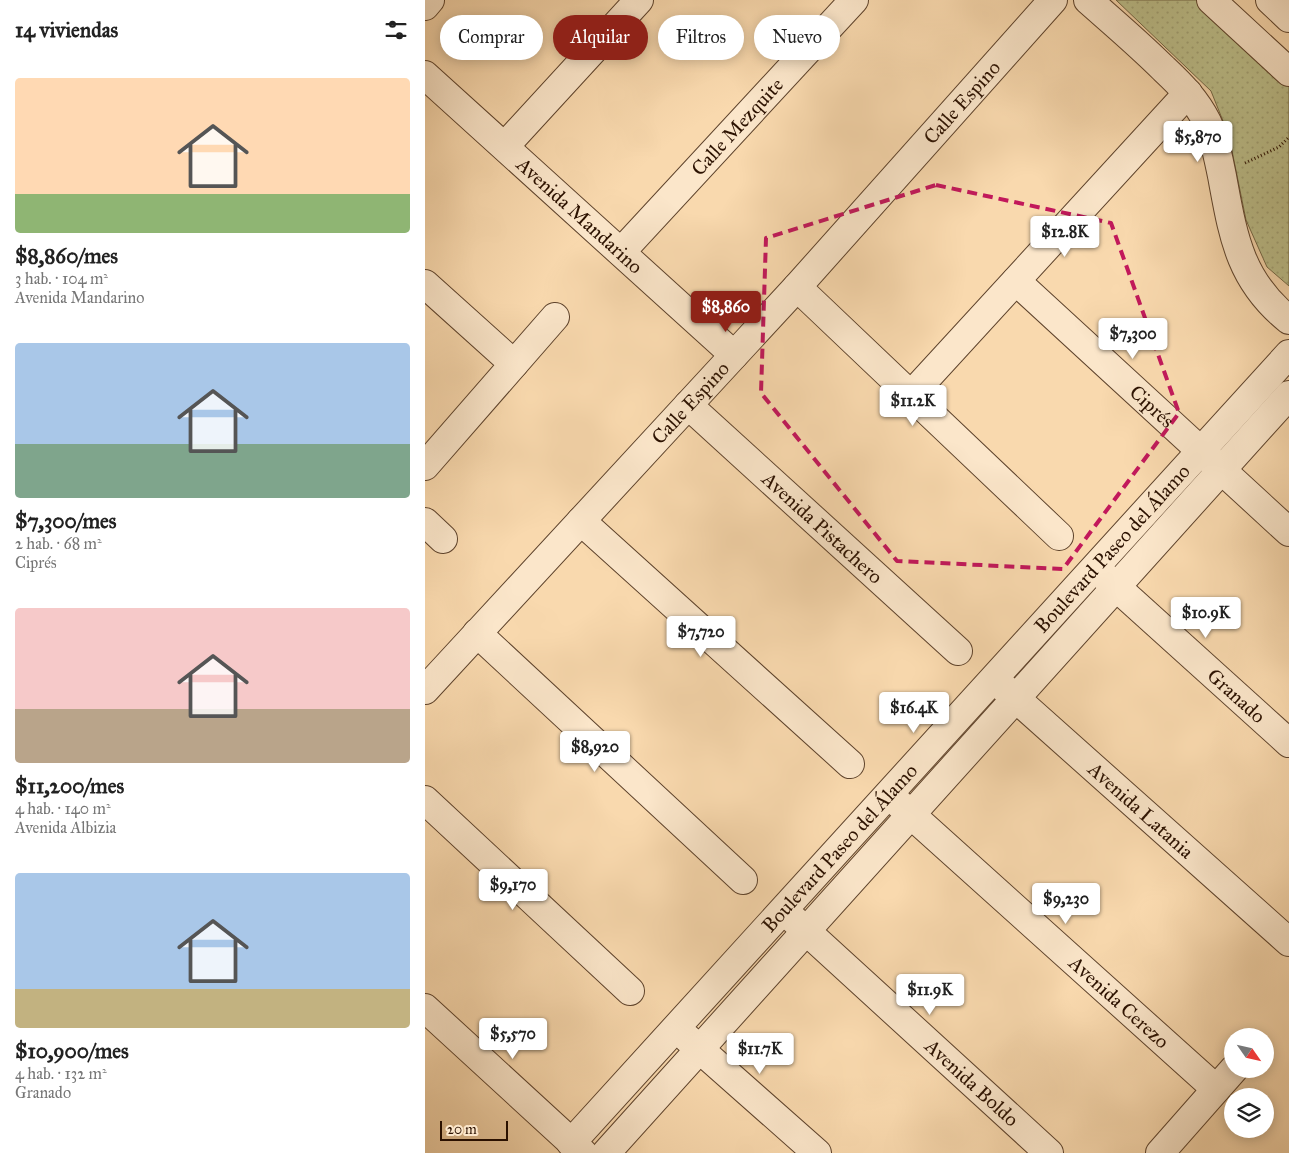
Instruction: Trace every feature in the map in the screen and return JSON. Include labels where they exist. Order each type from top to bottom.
[{"type":"street","points":[[425,6],[430,0]]},
{"type":"street","points":[[505,146],[639,0]]},
{"type":"street","name":"Calle Mezquite","points":[[621,252],[854,0]]},
{"type":"street","name":"Calle Espino","points":[[425,690],[797,287],[1053,0]]},
{"type":"street","points":[[1088,0],[1148,52],[1198,105],[1213,135],[1234,236],[1241,257],[1258,289],[1289,320]]},
{"type":"street","points":[[1211,0],[1289,72]]},
{"type":"street","points":[[1270,0],[1289,18]]},
{"type":"street","name":"Avenida Mandarino","points":[[425,75],[733,355]]},
{"type":"street","points":[[911,395],[1188,93]]},
{"type":"street","name":"Ciprés","points":[[1015,281],[1289,532]]},
{"type":"street","points":[[425,284],[514,364]]},
{"type":"street","points":[[797,287],[1059,536]]},
{"type":"street","points":[[425,466],[555,318]]},
{"type":"street","name":"Boulevard Paseo del Álamo","points":[[577,1148],[675,1028],[1289,354]]},
{"type":"street","name":"Boulevard Paseo del Álamo","points":[[606,1153],[1289,395]]},
{"type":"street","name":"Avenida Pistachero","points":[[688,404],[958,651]]},
{"type":"street","points":[[581,520],[850,764]]},
{"type":"street","name":"Granado","points":[[1095,568],[1289,743]]},
{"type":"street","points":[[477,634],[743,880]]},
{"type":"street","name":"Avenida Latania","points":[[993,678],[1289,942]]},
{"type":"street","name":"Avenida Cerezo","points":[[888,794],[1216,1089]]},
{"type":"street","points":[[425,800],[630,991]]},
{"type":"street","name":"Avenida Boldo","points":[[783,910],[1049,1153]]},
{"type":"street","points":[[425,1008],[577,1148]]},
{"type":"street","points":[[675,1028],[817,1153]]},
{"type":"street","points":[[1160,1153],[1225,1078]]},
{"type":"path","points":[[1222,174],[1279,147],[1289,137]]},
{"type":"highlighted area","points":[[936,185],[1111,223],[1179,413],[1063,569],[897,561],[761,393],[766,238]]},
{"type":"green space","points":[[1116,0],[1198,0],[1289,85],[1289,286],[1267,267],[1246,220],[1229,136],[1211,91]]}]
